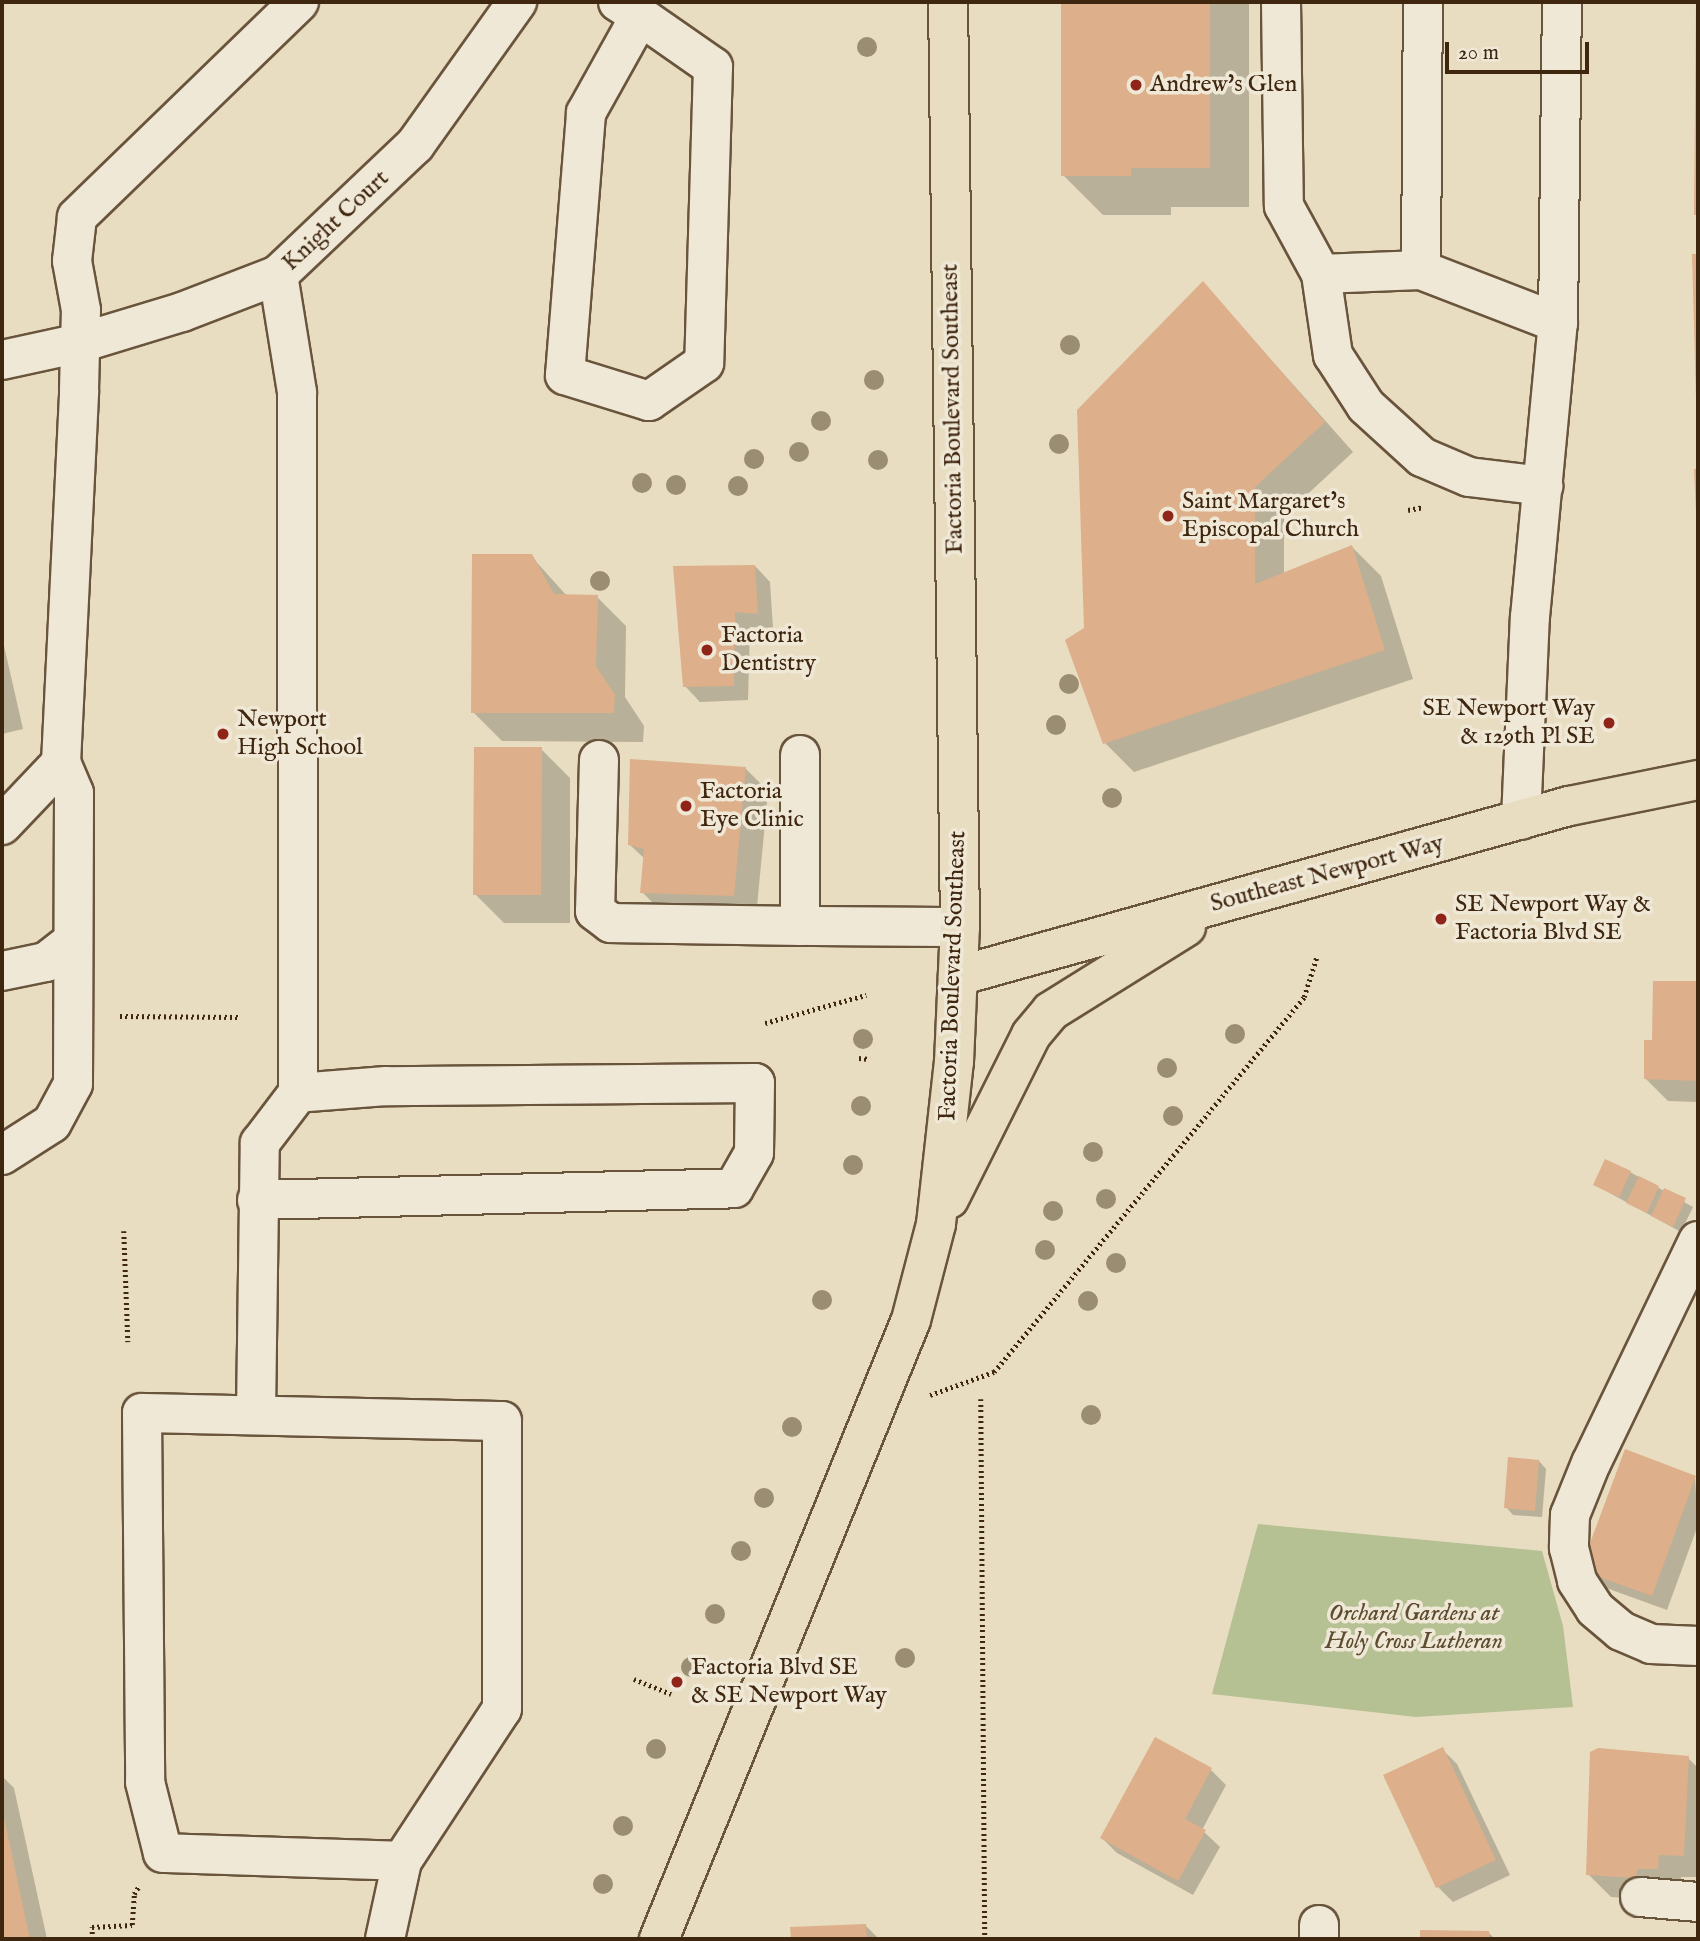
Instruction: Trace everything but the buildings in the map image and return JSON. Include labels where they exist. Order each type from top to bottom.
[{"type":"main road","name":"Factoria Boulevard Southeast","points":[[659,1939],[911,1320],[936,1224],[954,1062],[960,927],[948,2]]},
{"type":"main road","name":"Southeast Newport Way","points":[[958,976],[1521,820],[1642,788],[1698,780]]},
{"type":"main road","points":[[936,1224],[1031,1035],[1051,1011],[1230,901]]},
{"type":"lane","points":[[2,1155],[52,1123],[73,1084],[74,793],[61,763],[81,310],[72,261],[77,217],[88,203],[299,2]]},
{"type":"lane","name":"Knight Court","points":[[2,360],[80,344],[181,312],[278,275],[415,145],[517,2]]},
{"type":"lane","points":[[1281,2],[1284,206],[1321,274],[1333,355],[1366,406],[1422,457],[1469,477],[1543,486]]},
{"type":"lane","points":[[1421,270],[1423,2]]},
{"type":"lane","points":[[1521,820],[1530,617],[1558,323],[1562,2]]},
{"type":"lane","points":[[629,9],[713,67],[704,363],[649,401],[565,375],[586,113],[629,9]]},
{"type":"lane","points":[[1321,274],[1421,270],[1558,323]]},
{"type":"lane","points":[[256,1414],[257,1200],[260,1143],[298,1093],[297,392],[278,275]]},
{"type":"lane","points":[[800,755],[800,926]]},
{"type":"lane","points":[[599,760],[595,911],[611,923],[960,927]]},
{"type":"lane","points":[[2,825],[61,763]]},
{"type":"lane","points":[[2,971],[46,962],[72,942]]},
{"type":"lane","points":[[257,1200],[734,1188],[754,1153],[755,1083],[386,1086],[298,1093]]},
{"type":"lane","points":[[1698,1241],[1587,1473],[1570,1514],[1569,1548],[1577,1581],[1595,1609],[1621,1631],[1651,1644],[1698,1646]]},
{"type":"lane","points":[[385,1939],[402,1861],[502,1709],[502,1421],[142,1413],[145,1782],[163,1853],[402,1861]]},
{"type":"lane","points":[[1640,1897],[1698,1902]]},
{"type":"path","points":[[872,1415],[994,1372],[1304,997],[1317,956]]},
{"type":"path","points":[[765,1023],[866,995]]},
{"type":"path","points":[[120,1016],[237,1017]]},
{"type":"path","points":[[859,1058],[870,1059]]},
{"type":"path","points":[[124,1231],[128,1342]]},
{"type":"path","points":[[981,1399],[985,1939]]},
{"type":"path","points":[[634,1679],[671,1694]]},
{"type":"path","points":[[92,1939],[92,1927],[132,1925]]},
{"type":"green space","name":"Orchard Gardens at Holy Cross Lutheran","points":[[1258,1524],[1542,1551],[1563,1626],[1573,1707],[1416,1717],[1212,1694]]},
{"type":"place","name":"Andrew's Glen","points":[[1136,85]]},
{"type":"place","name":"Saint Margaret's Episcopal Church","points":[[1168,516]]},
{"type":"place","name":"Factoria Dentistry","points":[[707,650]]},
{"type":"place","name":"SE Newport Way & 129th Pl SE","points":[[1609,723]]},
{"type":"place","name":"Newport High School","points":[[223,734]]},
{"type":"place","name":"Factoria Eye Clinic","points":[[686,806]]},
{"type":"place","name":"SE Newport Way & Factoria Blvd SE","points":[[1441,919]]},
{"type":"place","name":"Factoria Blvd SE & SE Newport Way","points":[[677,1682]]}]
